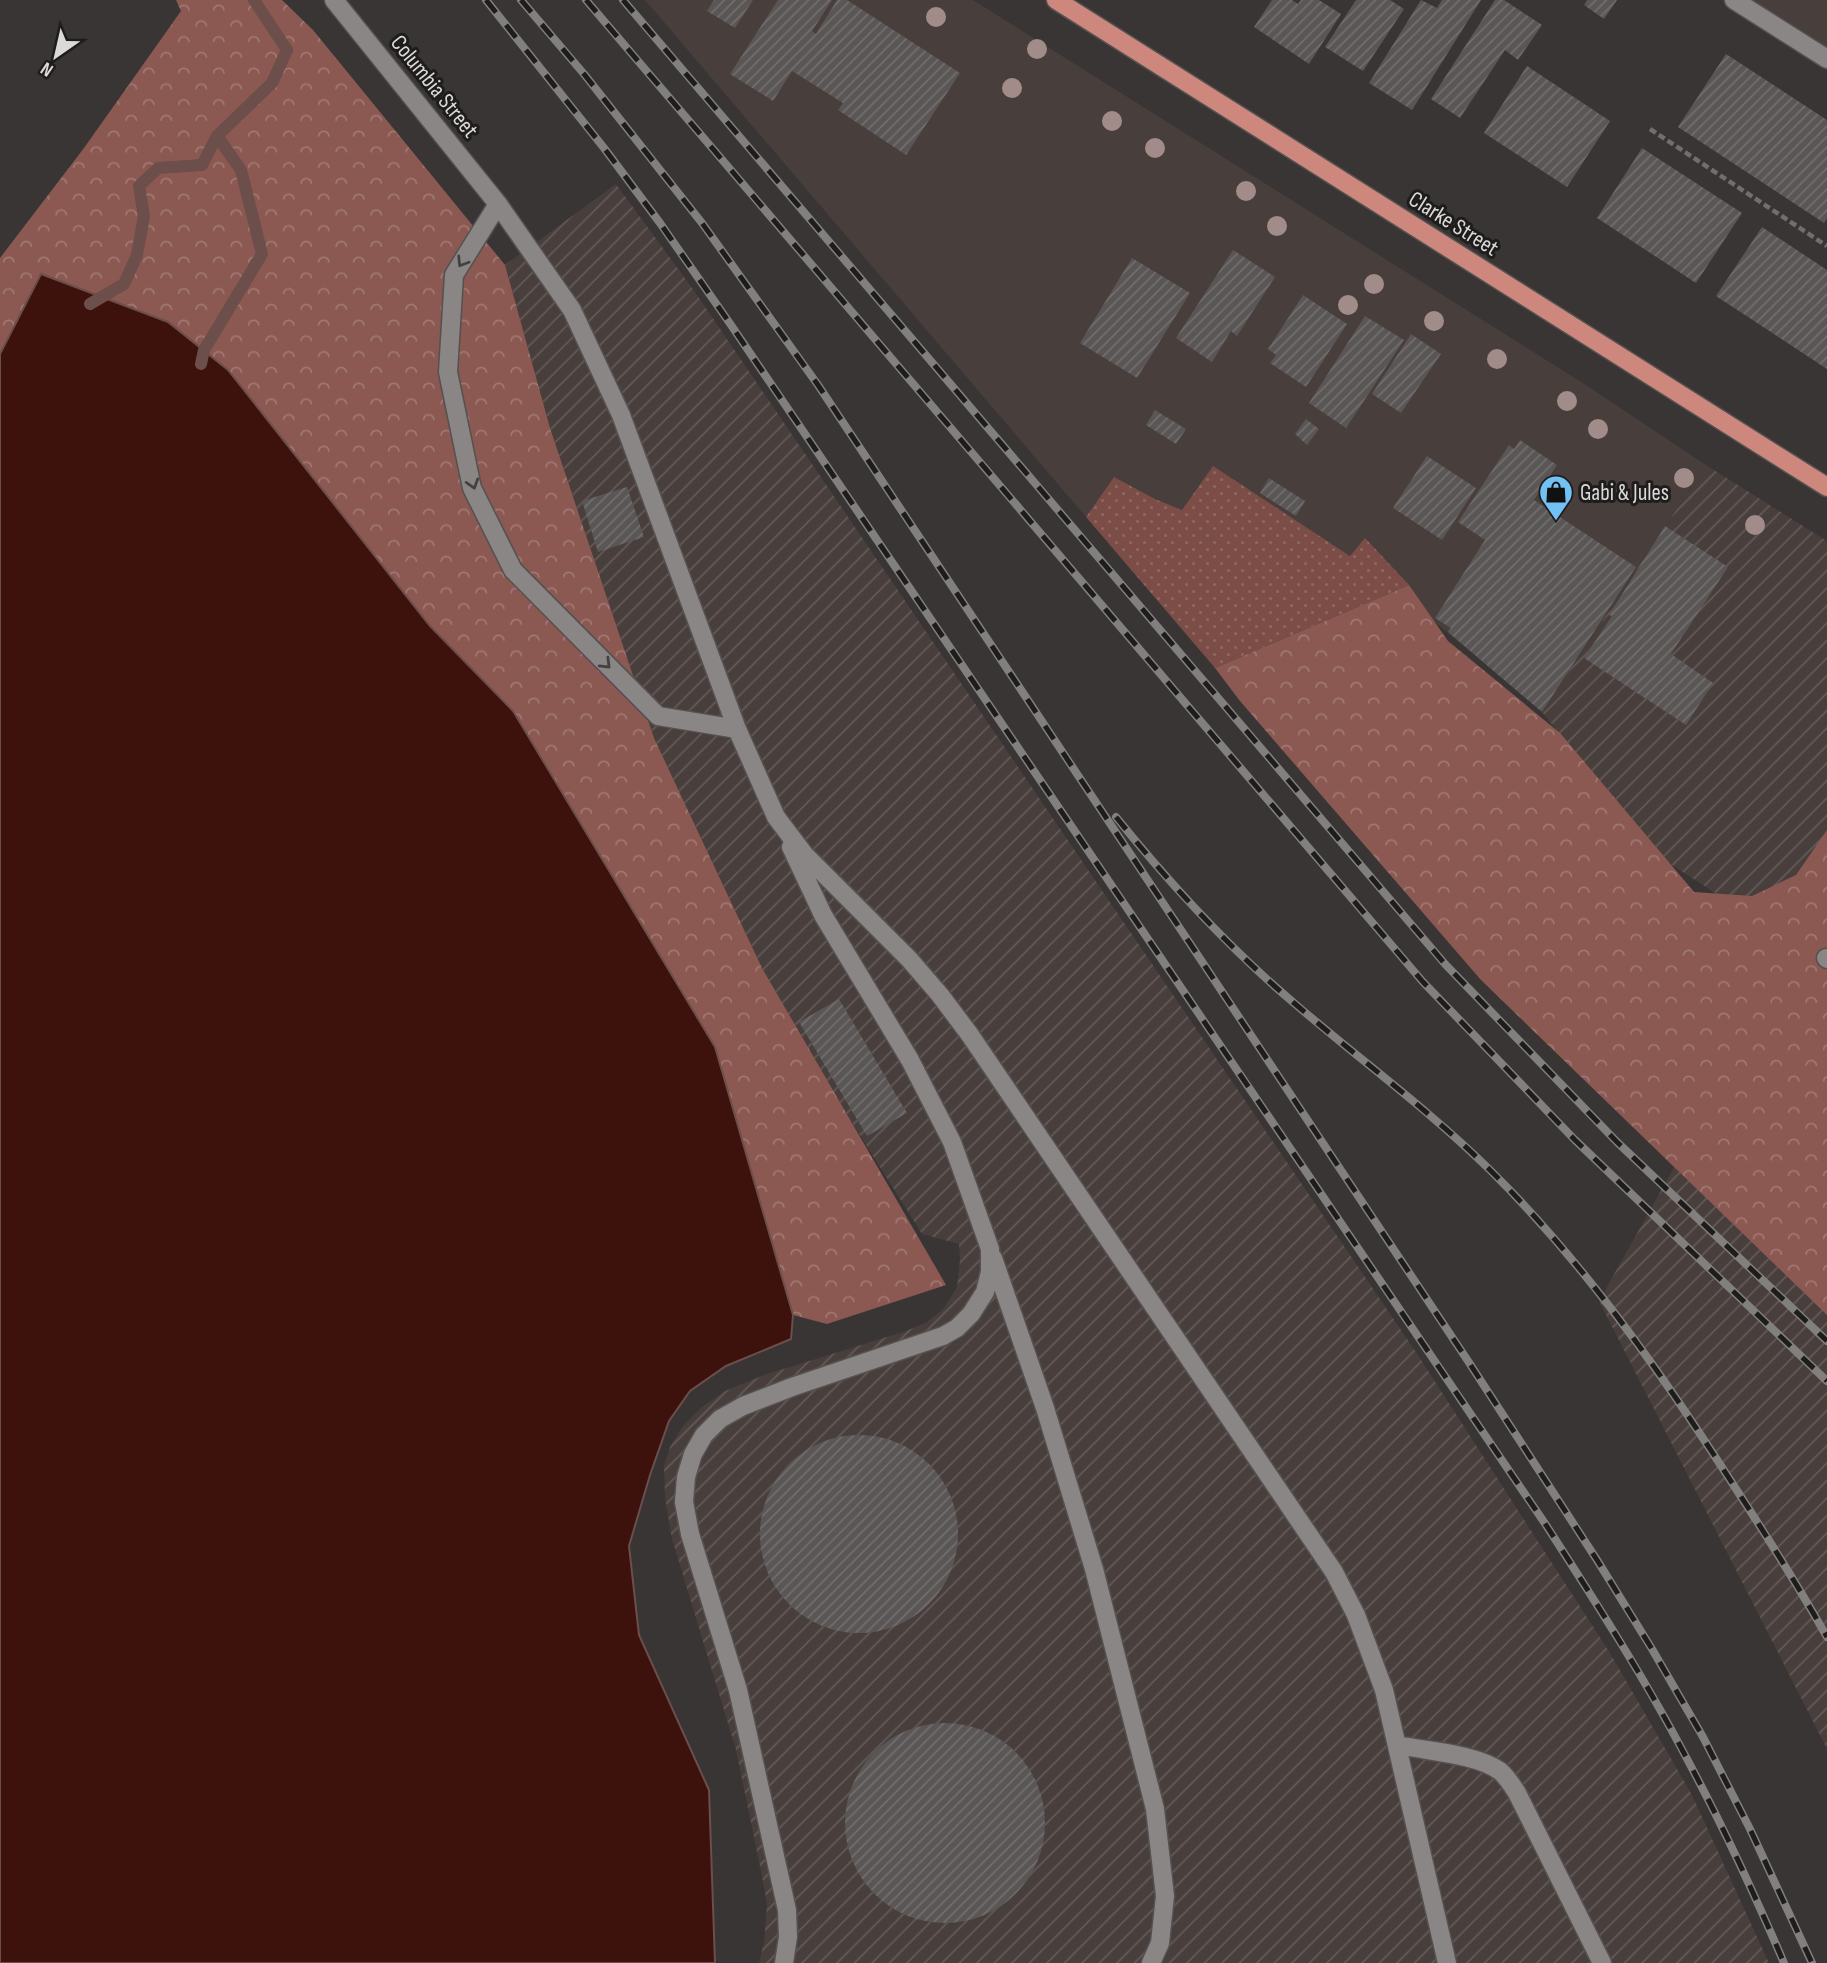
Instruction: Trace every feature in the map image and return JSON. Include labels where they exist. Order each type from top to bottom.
[{"type":"main road","name":"Clarke Street","points":[[1056,0],[1827,487]]},
{"type":"street","name":"Columbia Street","points":[[334,0],[498,204],[572,310],[626,428],[737,729],[776,817]]},
{"type":"street","points":[[1734,0],[1827,60]]},
{"type":"street","points":[[498,204],[454,275],[448,372],[472,488],[513,570],[658,716],[737,729]]},
{"type":"street","points":[[776,817],[823,915],[910,1060],[952,1142],[1045,1408],[1094,1569],[1155,1810],[1165,1896],[1160,1943],[1151,1963]]},
{"type":"street","points":[[776,817],[804,854],[909,959],[970,1035],[1334,1572],[1356,1615],[1384,1690],[1447,1963]]},
{"type":"street","points":[[784,1963],[788,1937],[787,1910],[738,1690],[690,1534],[684,1502],[686,1477],[693,1454],[704,1435],[720,1419],[743,1406],[943,1336],[957,1328],[971,1314],[985,1292],[990,1272],[990,1248]]},
{"type":"street","points":[[1398,1746],[1477,1760],[1499,1770],[1508,1779],[1602,1963]]},
{"type":"path","points":[[1650,129],[1827,246]]},
{"type":"shaded area","points":[[645,0],[973,0],[1586,385],[1706,465],[1542,712],[1447,632],[1350,556],[1213,467],[1182,510],[1114,478],[1086,517]]},
{"type":"shaded area","points":[[1743,0],[1827,0],[1827,55]]},
{"type":"shaded area","points":[[616,184],[695,292],[1414,1349],[1610,1653],[1692,1795],[1769,1963],[759,1963],[767,1905],[762,1876],[736,1750],[672,1539],[665,1498],[664,1466],[670,1447],[683,1426],[702,1407],[725,1391],[764,1375],[927,1322],[943,1309],[957,1287],[959,1244],[922,1234],[839,1102],[762,968],[654,738],[550,428],[505,265]]},
{"type":"shaded area","points":[[41,274],[168,322],[228,370],[430,626],[513,711],[715,1047],[793,1315],[791,1339],[726,1366],[690,1391],[669,1421],[629,1546],[639,1635],[709,1790],[715,1963],[0,1963],[0,354]]},
{"type":"shaded area","points":[[1706,465],[1827,541],[1827,1749],[1599,1301],[1766,1004],[1768,927],[1658,856],[1542,712]]},
{"type":"shaded area","points":[[1213,466],[1350,556],[1365,538],[1409,585],[1215,668],[1086,517],[1114,477],[1182,510]]},
{"type":"green space","points":[[176,0],[282,0],[313,30],[505,265],[550,428],[654,738],[762,968],[946,1285],[827,1324],[793,1315],[715,1047],[513,711],[430,626],[0,354],[0,258],[84,148],[181,11]]},
{"type":"green space","points":[[1409,585],[1448,641],[1560,733],[1694,892],[1752,896],[1796,875],[1827,830],[1827,1315],[1481,980],[1240,701],[1215,668]]},
{"type":"building","points":[[714,0],[753,0],[735,28],[707,11]]},
{"type":"building","points":[[778,0],[832,0],[812,31],[816,34],[837,0],[847,0],[960,73],[906,155],[838,110],[843,103],[792,71],[773,101],[730,74]]},
{"type":"building","points":[[1272,0],[1292,0],[1298,4],[1301,0],[1319,0],[1341,14],[1309,64],[1254,27]]},
{"type":"building","points":[[1356,0],[1390,0],[1404,9],[1363,71],[1325,47]]},
{"type":"building","points":[[1421,0],[1437,8],[1442,0],[1481,0],[1412,110],[1369,83]]},
{"type":"building","points":[[1495,0],[1504,0],[1542,25],[1518,60],[1505,50],[1460,118],[1431,99]]},
{"type":"building","points":[[1587,0],[1617,0],[1604,19],[1584,5]]},
{"type":"building","points":[[1726,54],[1827,120],[1827,218],[1824,223],[1678,127]]},
{"type":"building","points":[[1527,66],[1610,121],[1567,187],[1484,133]]},
{"type":"building","points":[[1642,148],[1742,213],[1696,283],[1597,218]]},
{"type":"building","points":[[1762,227],[1827,270],[1827,369],[1716,296]]},
{"type":"building","points":[[1233,250],[1275,277],[1237,336],[1231,331],[1212,362],[1176,338]]},
{"type":"building","points":[[1132,258],[1190,293],[1137,378],[1080,343]]},
{"type":"building","points":[[1303,295],[1347,324],[1306,387],[1270,363],[1276,355],[1268,349]]},
{"type":"building","points":[[1365,316],[1404,340],[1346,428],[1309,403]]},
{"type":"building","points":[[1411,334],[1441,354],[1401,413],[1372,394]]},
{"type":"building","points":[[1155,410],[1186,429],[1176,444],[1146,425]]},
{"type":"building","points":[[1306,419],[1319,429],[1307,445],[1295,434]]},
{"type":"building","points":[[1520,440],[1557,465],[1534,500],[1636,567],[1542,712],[1448,632],[1451,628],[1435,618],[1485,540],[1458,522],[1509,445],[1514,449]]},
{"type":"building","points":[[1427,456],[1476,488],[1442,540],[1393,508]]},
{"type":"building","points":[[1269,478],[1305,501],[1296,516],[1260,493]]},
{"type":"building","points":[[627,487],[644,537],[598,552],[582,501]]},
{"type":"building","points":[[1665,526],[1728,567],[1671,654],[1713,683],[1686,725],[1584,658]]},
{"type":"building","points":[[839,999],[907,1113],[867,1136],[799,1022]]},
{"type":"building","points":[[859,1435],[897,1442],[914,1451],[929,1464],[942,1479],[951,1496],[958,1534],[951,1572],[942,1589],[929,1604],[914,1617],[897,1626],[859,1633],[821,1626],[804,1617],[789,1604],[776,1589],[767,1572],[760,1534],[767,1496],[776,1479],[789,1464],[804,1451],[821,1442]]},
{"type":"building","points":[[945,1723],[983,1730],[1016,1752],[1038,1785],[1045,1823],[1038,1861],[1016,1894],[983,1916],[945,1923],[907,1916],[874,1894],[852,1861],[845,1823],[852,1785],[874,1752],[907,1730]]},
{"type":"waterway","points":[[201,364],[204,350],[262,254],[241,170],[217,136],[272,83],[287,50],[254,0]]},
{"type":"waterway","points":[[90,304],[124,284],[137,255],[144,216],[139,186],[158,168],[202,165],[217,136]]},
{"type":"railway","points":[[486,0],[604,148],[731,325],[1546,1525],[1670,1727],[1725,1833],[1784,1963]]},
{"type":"railway","points":[[521,0],[584,74],[702,223],[818,385],[1468,1361],[1597,1560],[1703,1737],[1750,1829],[1812,1963]]},
{"type":"railway","points":[[586,0],[1423,982],[1575,1140],[1827,1381]]},
{"type":"railway","points":[[623,0],[1445,964],[1617,1142],[1827,1341]]},
{"type":"railway","points":[[1116,817],[1179,891],[1246,960],[1467,1148],[1552,1236],[1610,1306],[1689,1417],[1772,1545],[1827,1637]]},
{"type":"place","name":"Gabi & Jules","points":[[1556,522]]}]
